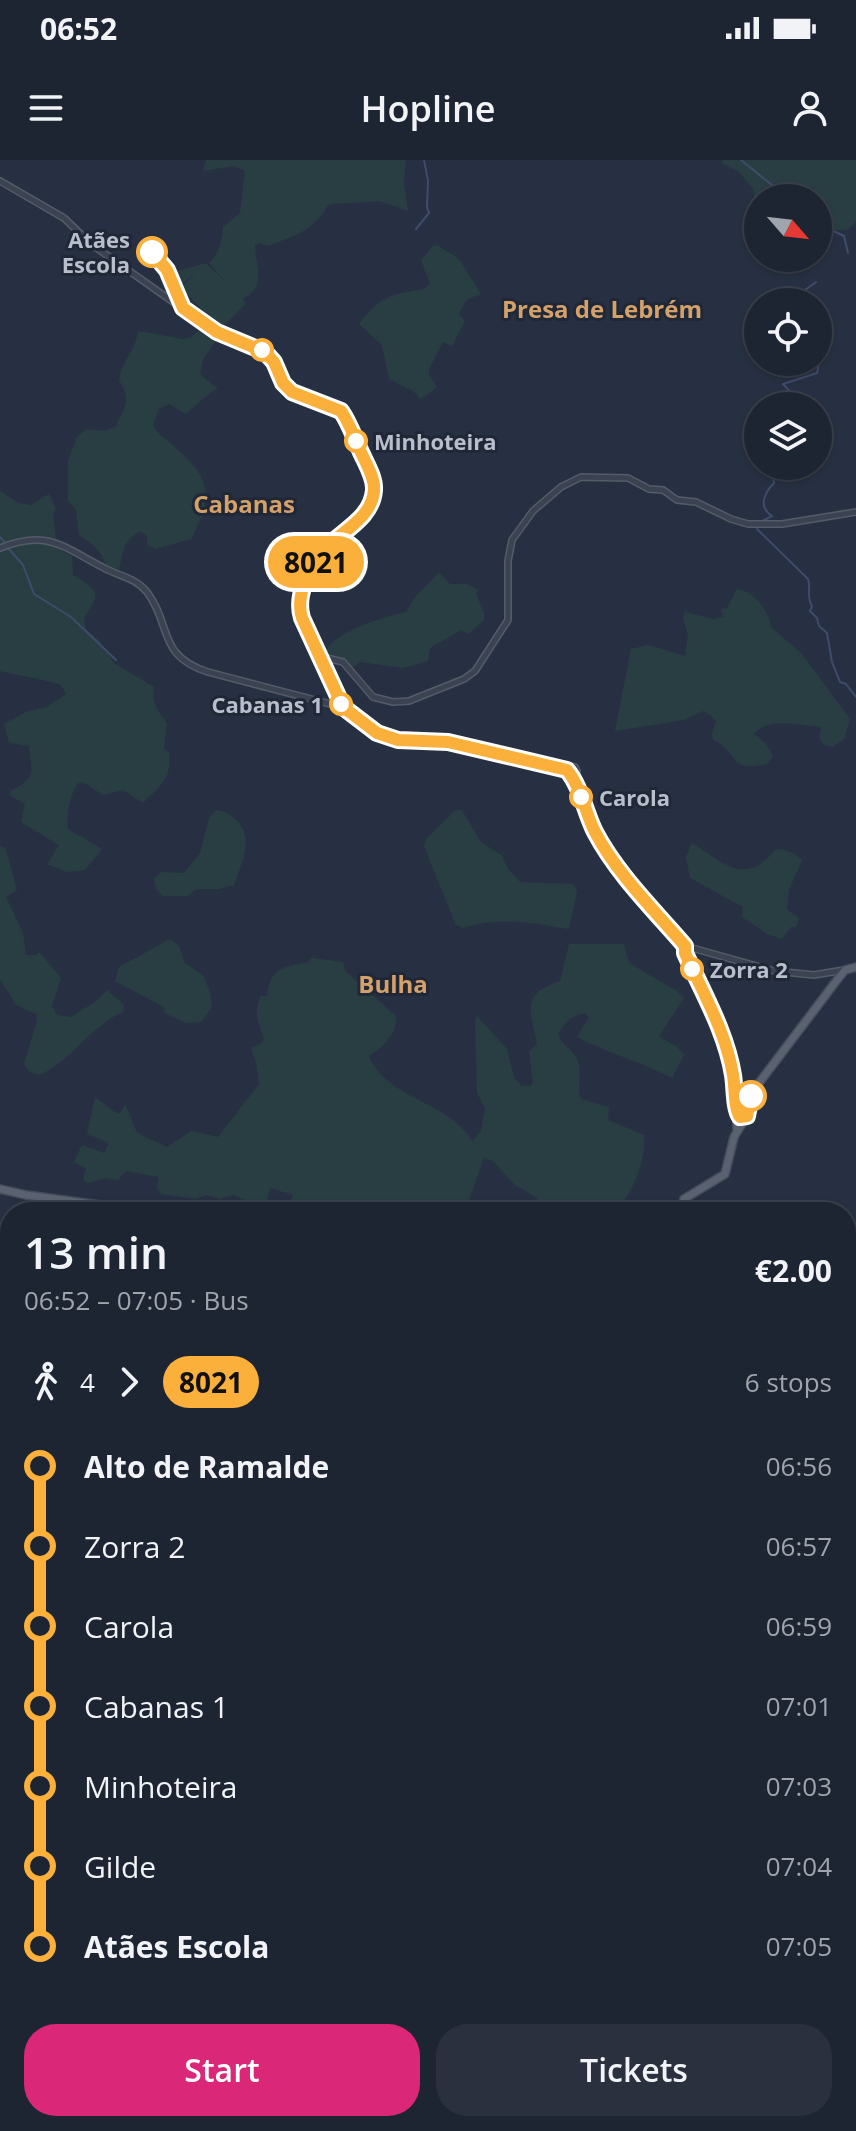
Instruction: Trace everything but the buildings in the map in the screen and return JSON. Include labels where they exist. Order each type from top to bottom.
[{"type":"main road","points":[[683,1202],[725,1174],[737,1130],[752,1093],[845,970],[856,967]]},
{"type":"main road","points":[[0,1189],[77,1202]]},
{"type":"street","points":[[0,181],[64,218],[91,244],[217,332],[259,348],[270,357],[283,383],[292,392],[341,411],[373,483],[374,492],[367,511],[323,551],[302,592],[300,614],[343,707],[387,738],[448,742],[573,773],[596,832],[611,857],[685,946],[774,971],[814,975],[845,970]]},
{"type":"street","points":[[319,656],[343,662],[373,697],[393,702],[409,701],[464,679],[475,671],[508,620],[508,561],[512,540],[522,523],[561,487],[581,477],[628,478],[649,489],[663,490],[677,500],[696,502],[740,522],[772,525],[856,512]]},
{"type":"street","points":[[0,548],[34,539],[55,542],[107,570],[134,580],[149,596],[173,650],[193,667],[343,707]]},
{"type":"street","points":[[327,702],[334,691]]},
{"type":"green space","points":[[206,160],[406,160],[404,183],[408,211],[380,201],[332,204],[302,232],[267,246],[260,243],[255,245],[258,282],[243,299],[246,303],[221,329],[181,288],[198,270],[178,288],[171,273],[206,263],[226,282],[209,263],[220,246],[223,227],[240,213],[245,171],[233,166],[203,171]]},
{"type":"green space","points":[[723,160],[856,160],[856,222],[847,230],[832,230],[832,184],[749,184],[739,172],[722,163]]},
{"type":"green space","points":[[437,245],[459,259],[481,294],[466,300],[459,314],[465,321],[452,346],[443,342],[429,369],[429,375],[437,387],[421,399],[413,391],[389,379],[382,345],[359,324],[380,302],[424,289],[430,283],[421,261],[432,246]]},
{"type":"green space","points":[[203,327],[219,335],[203,360],[200,374],[218,389],[186,414],[169,404],[159,409],[153,425],[200,475],[206,497],[204,509],[191,539],[155,549],[147,545],[147,536],[141,532],[135,535],[125,547],[119,570],[106,565],[95,547],[79,535],[76,510],[68,501],[68,461],[77,437],[86,429],[104,431],[115,427],[126,404],[119,380],[138,331],[183,339],[190,338]]},
{"type":"green space","points":[[0,491],[18,503],[31,505],[49,494],[56,509],[53,514],[56,537],[53,546],[72,556],[73,575],[95,593],[84,618],[86,629],[99,640],[114,663],[154,687],[154,702],[167,723],[164,749],[169,752],[169,769],[160,786],[143,803],[123,790],[103,795],[83,782],[78,783],[69,805],[68,829],[102,849],[85,870],[67,872],[47,864],[59,845],[21,822],[25,804],[9,795],[29,778],[31,764],[29,746],[9,743],[4,724],[26,712],[47,707],[66,694],[56,683],[0,671]]},
{"type":"green space","points":[[439,572],[450,584],[467,584],[478,590],[476,594],[484,620],[468,634],[461,630],[430,648],[428,661],[403,668],[360,662],[352,668],[339,656],[324,653],[348,632],[406,612]]},
{"type":"green space","points":[[737,589],[760,603],[771,627],[802,654],[850,719],[844,739],[832,747],[823,744],[819,737],[822,727],[786,723],[768,725],[754,734],[766,744],[773,756],[767,764],[745,766],[713,740],[716,722],[703,711],[684,720],[615,731],[631,649],[648,645],[685,656],[688,634],[683,619],[685,612],[713,619],[723,617],[721,609],[727,608]]},
{"type":"green space","points":[[216,810],[226,812],[241,825],[246,841],[234,885],[197,889],[187,896],[163,896],[156,889],[154,879],[161,872],[184,873],[200,853],[209,819]]},
{"type":"green space","points":[[456,810],[462,810],[480,841],[502,856],[508,869],[520,882],[573,884],[577,891],[569,929],[516,922],[489,922],[463,928],[456,925],[424,846],[427,838]]},
{"type":"green space","points":[[692,843],[735,868],[754,867],[776,849],[793,853],[802,860],[789,890],[787,909],[799,918],[796,927],[791,927],[782,939],[767,934],[742,917],[743,907],[690,878],[686,857]]},
{"type":"green space","points":[[0,846],[6,849],[17,890],[6,897],[23,933],[26,955],[39,952],[61,978],[52,1006],[57,1015],[71,1017],[98,1000],[107,990],[124,1005],[123,1012],[39,1075],[28,1071],[24,1064],[36,1014],[16,1005],[0,979]]},
{"type":"green space","points":[[170,939],[179,946],[185,963],[204,976],[212,1007],[201,1022],[186,1023],[165,1013],[164,1007],[115,981],[119,967]]},
{"type":"green space","points":[[569,944],[624,944],[629,963],[684,998],[659,1036],[684,1055],[672,1078],[577,1037],[589,1017],[585,1013],[570,1018],[558,1033],[577,1059],[581,1099],[609,1107],[608,1120],[644,1135],[642,1162],[636,1180],[623,1202],[536,1202],[537,1198],[515,1185],[494,1162],[484,1157],[468,1202],[290,1202],[293,1195],[270,1188],[267,1202],[246,1202],[233,1195],[220,1199],[206,1195],[196,1199],[161,1194],[157,1187],[159,1177],[126,1171],[118,1180],[105,1178],[89,1183],[83,1180],[86,1168],[74,1162],[82,1145],[104,1153],[109,1143],[87,1134],[95,1098],[120,1114],[125,1104],[137,1133],[167,1147],[191,1131],[218,1137],[259,1084],[251,1048],[262,1043],[264,1038],[257,1013],[261,996],[267,996],[272,979],[280,970],[308,962],[311,958],[343,962],[345,971],[396,1016],[388,1039],[369,1056],[377,1070],[389,1082],[449,1117],[472,1141],[481,1131],[485,1108],[477,1093],[477,1016],[507,1049],[514,1077],[521,1086],[530,1086],[533,1083],[529,1052],[537,1044],[531,1013],[533,998],[547,986],[560,981]]},
{"type":"waterway","points":[[416,229],[429,213],[424,160]]},
{"type":"waterway","points":[[741,160],[771,184]]},
{"type":"waterway","points":[[832,230],[844,236],[848,253]]},
{"type":"waterway","points":[[808,288],[816,282]]},
{"type":"waterway","points":[[791,392],[783,384],[808,376]]},
{"type":"waterway","points":[[762,521],[772,516],[764,504],[765,495],[774,480]]},
{"type":"waterway","points":[[757,529],[808,579],[810,611],[827,633],[832,662],[840,682],[846,684],[856,697]]},
{"type":"waterway","points":[[0,537],[5,543]]},
{"type":"waterway","points":[[9,549],[23,565],[34,594],[71,617],[116,660]]},
{"type":"bus line","name":"8021","points":[[152,252],[163,262],[183,308],[217,332],[265,352],[274,362],[283,383],[292,392],[341,411],[364,460],[374,492],[367,511],[323,551],[305,582],[299,604],[302,618],[343,707],[387,738],[448,742],[567,770],[611,857],[685,946],[685,953],[724,1039],[740,1117],[747,1116],[751,1096]]},
{"type":"place","name":"Atães Escola","points":[[152,252]]},
{"type":"place","name":"Minhoteira","points":[[356,441]]},
{"type":"place","name":"Cabanas 1","points":[[341,704]]},
{"type":"place","name":"Carola","points":[[581,797]]},
{"type":"place","name":"Zorra 2","points":[[692,969]]},
{"type":"district","name":"Presa de Lebrém","points":[[602,308]]},
{"type":"district","name":"Cabanas","points":[[244,503]]},
{"type":"district","name":"Bulha","points":[[393,983]]}]
